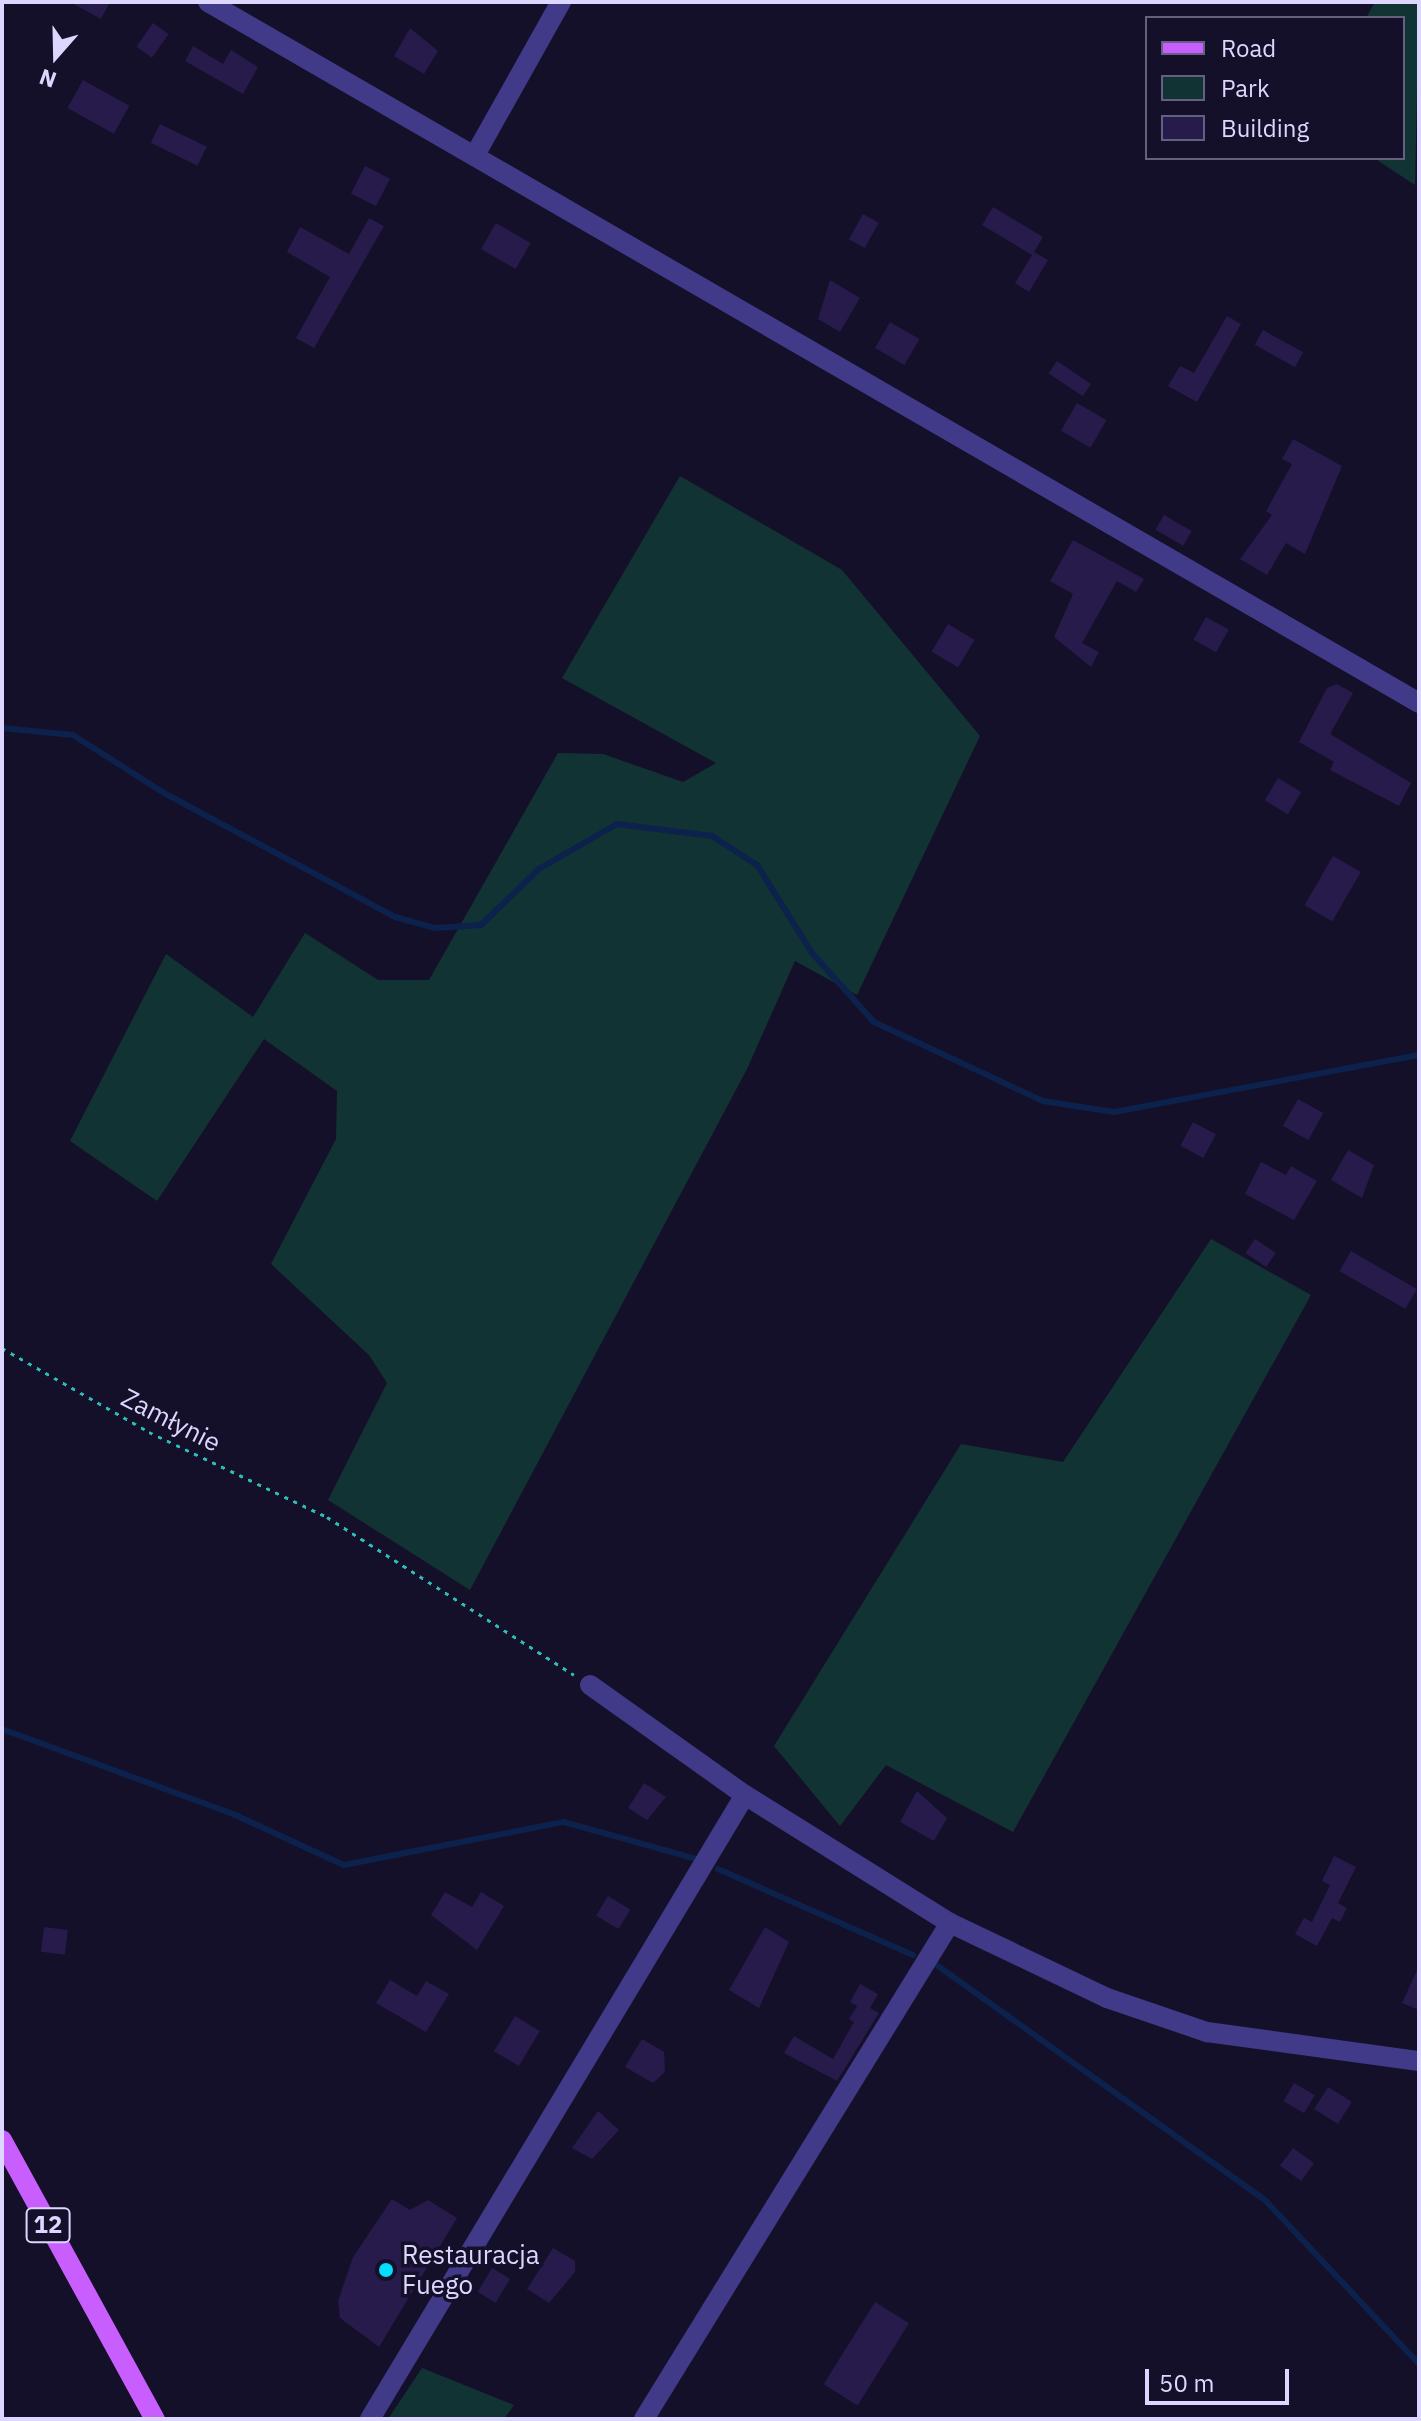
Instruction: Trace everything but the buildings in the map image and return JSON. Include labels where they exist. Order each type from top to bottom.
[{"type":"main road","name":"12","points":[[2,2140],[155,2419]]},
{"type":"street","points":[[208,2],[1419,703]]},
{"type":"street","points":[[475,155],[561,2]]},
{"type":"street","points":[[590,1685],[745,1795],[950,1923],[1107,1998],[1207,2032],[1419,2061]]},
{"type":"street","points":[[370,2419],[745,1795]]},
{"type":"street","points":[[644,2419],[950,1923]]},
{"type":"path","name":"Zamłynie","points":[[2,1348],[149,1432],[327,1517],[590,1685]]},
{"type":"green space","points":[[1375,2],[1419,2],[1415,185],[1377,160],[1405,160],[1405,16],[1367,16]]},
{"type":"green space","points":[[680,476],[842,570],[980,736],[857,995],[795,961],[747,1069],[470,1590],[328,1500],[387,1383],[369,1355],[271,1264],[336,1139],[337,1091],[264,1039],[157,1201],[70,1141],[166,954],[253,1017],[305,933],[378,980],[429,980],[558,753],[603,754],[683,782],[716,763],[562,678]]},
{"type":"green space","points":[[1211,1239],[1311,1295],[1013,1832],[886,1765],[840,1826],[774,1746],[961,1444],[1063,1462]]},
{"type":"green space","points":[[422,2368],[514,2405],[504,2419],[388,2419]]},
{"type":"waterway","points":[[2,728],[73,735],[164,793],[395,917],[435,928],[481,925],[539,869],[617,824],[712,836],[757,865],[812,953],[874,1022],[1043,1101],[1114,1112],[1419,1055]]},
{"type":"waterway","points":[[2,1729],[233,1814],[344,1865],[564,1822],[700,1860]]},
{"type":"waterway","points":[[718,1869],[913,1955]]},
{"type":"waterway","points":[[938,1966],[1265,2200],[1419,2364]]},
{"type":"place","name":"Restauracja Fuego","points":[[386,2270]]}]
